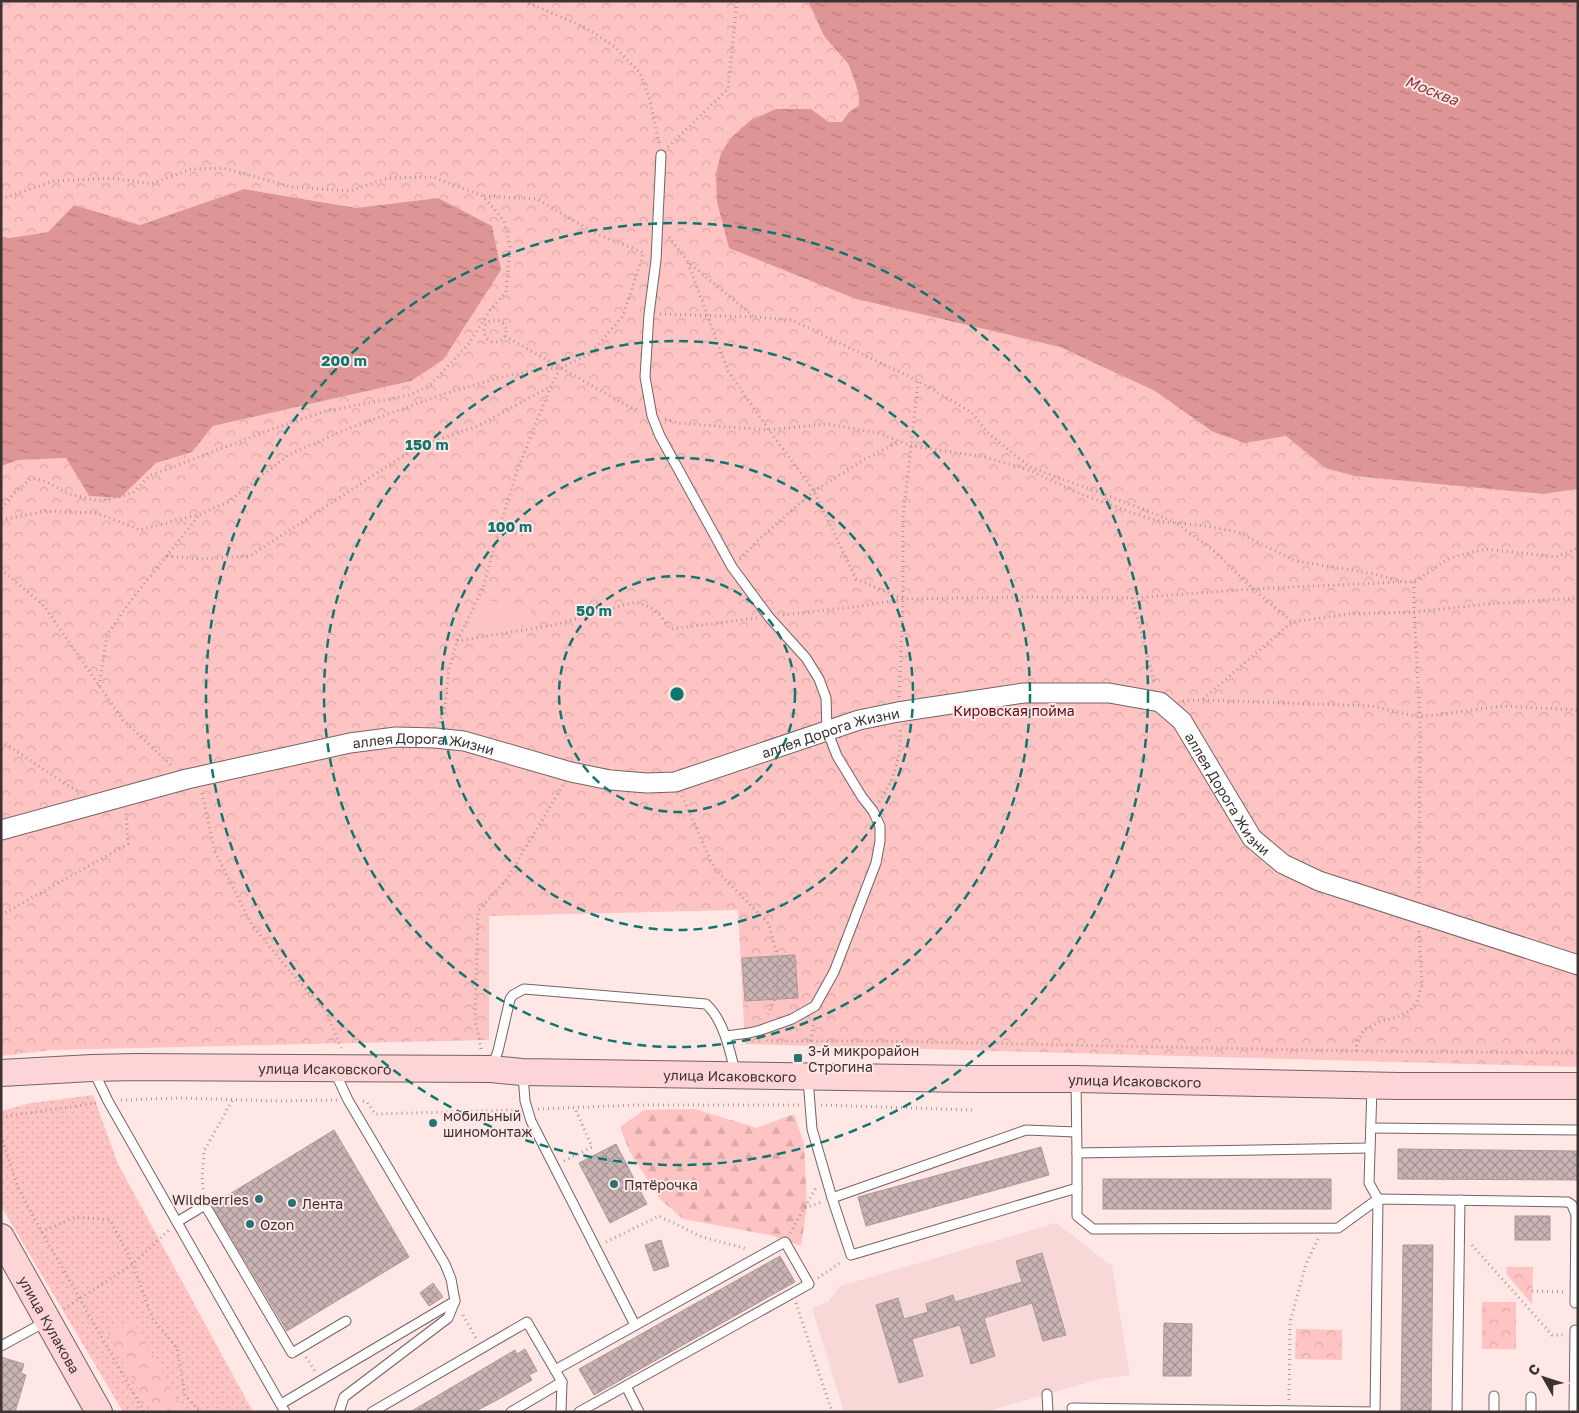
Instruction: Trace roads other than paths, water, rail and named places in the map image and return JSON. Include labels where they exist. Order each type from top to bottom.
[{"type":"street","name":"аллея Дорога Жизни","points":[[1,830],[193,778],[350,743],[396,737],[436,738],[464,742],[571,772],[610,780],[647,783],[675,782],[826,730],[859,720],[898,712],[1024,693],[1109,693],[1160,702],[1182,721],[1252,838],[1283,864],[1319,881],[1578,965]]},
{"type":"street","name":"улица Исаковского","points":[[1,1073],[92,1068],[338,1061],[486,1061],[522,1072],[1076,1079],[1399,1086],[1578,1086]]},
{"type":"street","name":"улица Кулакова","points":[[1,1237],[99,1412]]},
{"type":"lane","points":[[660,155],[656,260],[649,314],[645,377],[652,416],[660,436],[732,567],[766,617],[806,658],[819,679],[826,698],[826,730],[837,756],[862,797],[873,811],[880,826],[880,841],[876,863],[834,972],[815,1006],[792,1019],[761,1030],[726,1036]]},
{"type":"lane","points":[[486,1061],[498,1051],[510,999],[513,995],[524,989],[706,1004],[726,1036],[735,1074]]},
{"type":"lane","points":[[338,1061],[348,1100],[445,1264],[451,1279],[455,1301],[448,1318],[344,1397],[339,1412]]},
{"type":"lane","points":[[92,1068],[108,1101],[283,1408],[320,1381],[455,1301]]},
{"type":"lane","points":[[522,1072],[525,1101],[531,1120],[635,1325]]},
{"type":"lane","points":[[808,1077],[812,1129],[824,1173],[851,1255],[1077,1188]]},
{"type":"lane","points":[[1076,1079],[1077,1216],[1093,1229],[1338,1228],[1378,1200],[1563,1201],[1572,1205],[1576,1214],[1575,1304]]},
{"type":"lane","points":[[1072,1408],[1375,1412],[1378,1200],[1368,1183],[1372,1085]]},
{"type":"lane","points":[[1371,1128],[1578,1130]]},
{"type":"lane","points":[[832,1198],[1026,1130],[1076,1132]]},
{"type":"lane","points":[[1077,1153],[1369,1148]]},
{"type":"lane","points":[[1458,1412],[1460,1200]]},
{"type":"lane","points":[[177,1222],[205,1205],[292,1353],[346,1321]]},
{"type":"lane","points":[[555,1370],[785,1242],[809,1284],[579,1412]]},
{"type":"lane","points":[[1,1346],[47,1320]]},
{"type":"lane","points":[[372,1412],[526,1322],[562,1382],[561,1412]]},
{"type":"lane","points":[[1574,1412],[1575,1332]]},
{"type":"lane","points":[[511,1412],[562,1382]]},
{"type":"lane","points":[[626,1386],[639,1412]]},
{"type":"lane","points":[[1047,1394],[1048,1412]]},
{"type":"lane","points":[[1494,1396],[1494,1412]]},
{"type":"lane","points":[[1531,1397],[1531,1412]]},
{"type":"water","name":"Москва","points":[[808,1],[1578,1],[1578,489],[1543,494],[1354,476],[1325,468],[1286,436],[1245,443],[1213,432],[1155,391],[1060,347],[856,299],[729,248],[717,202],[716,174],[721,153],[732,137],[751,120],[776,109],[811,109],[829,122],[842,122],[849,112],[859,105],[859,96],[848,64],[824,36]]},
{"type":"water","points":[[244,189],[356,208],[438,198],[492,226],[501,270],[443,360],[411,381],[213,426],[192,452],[156,463],[120,498],[89,496],[66,458],[19,460],[1,466],[1,236],[9,238],[48,232],[74,205],[140,225]]},
{"type":"place","name":"3-й микрорайон Строгина","points":[[798,1058]]},
{"type":"place","name":"мобильный шиномонтаж","points":[[433,1123]]},
{"type":"place","name":"Пятёрочка","points":[[614,1184]]},
{"type":"place","name":"Wildberries","points":[[259,1199]]},
{"type":"place","name":"Лента","points":[[292,1203]]},
{"type":"place","name":"Ozon","points":[[250,1224]]},
{"type":"park label","name":"Кировская пойма","points":[[1014,710]]}]
